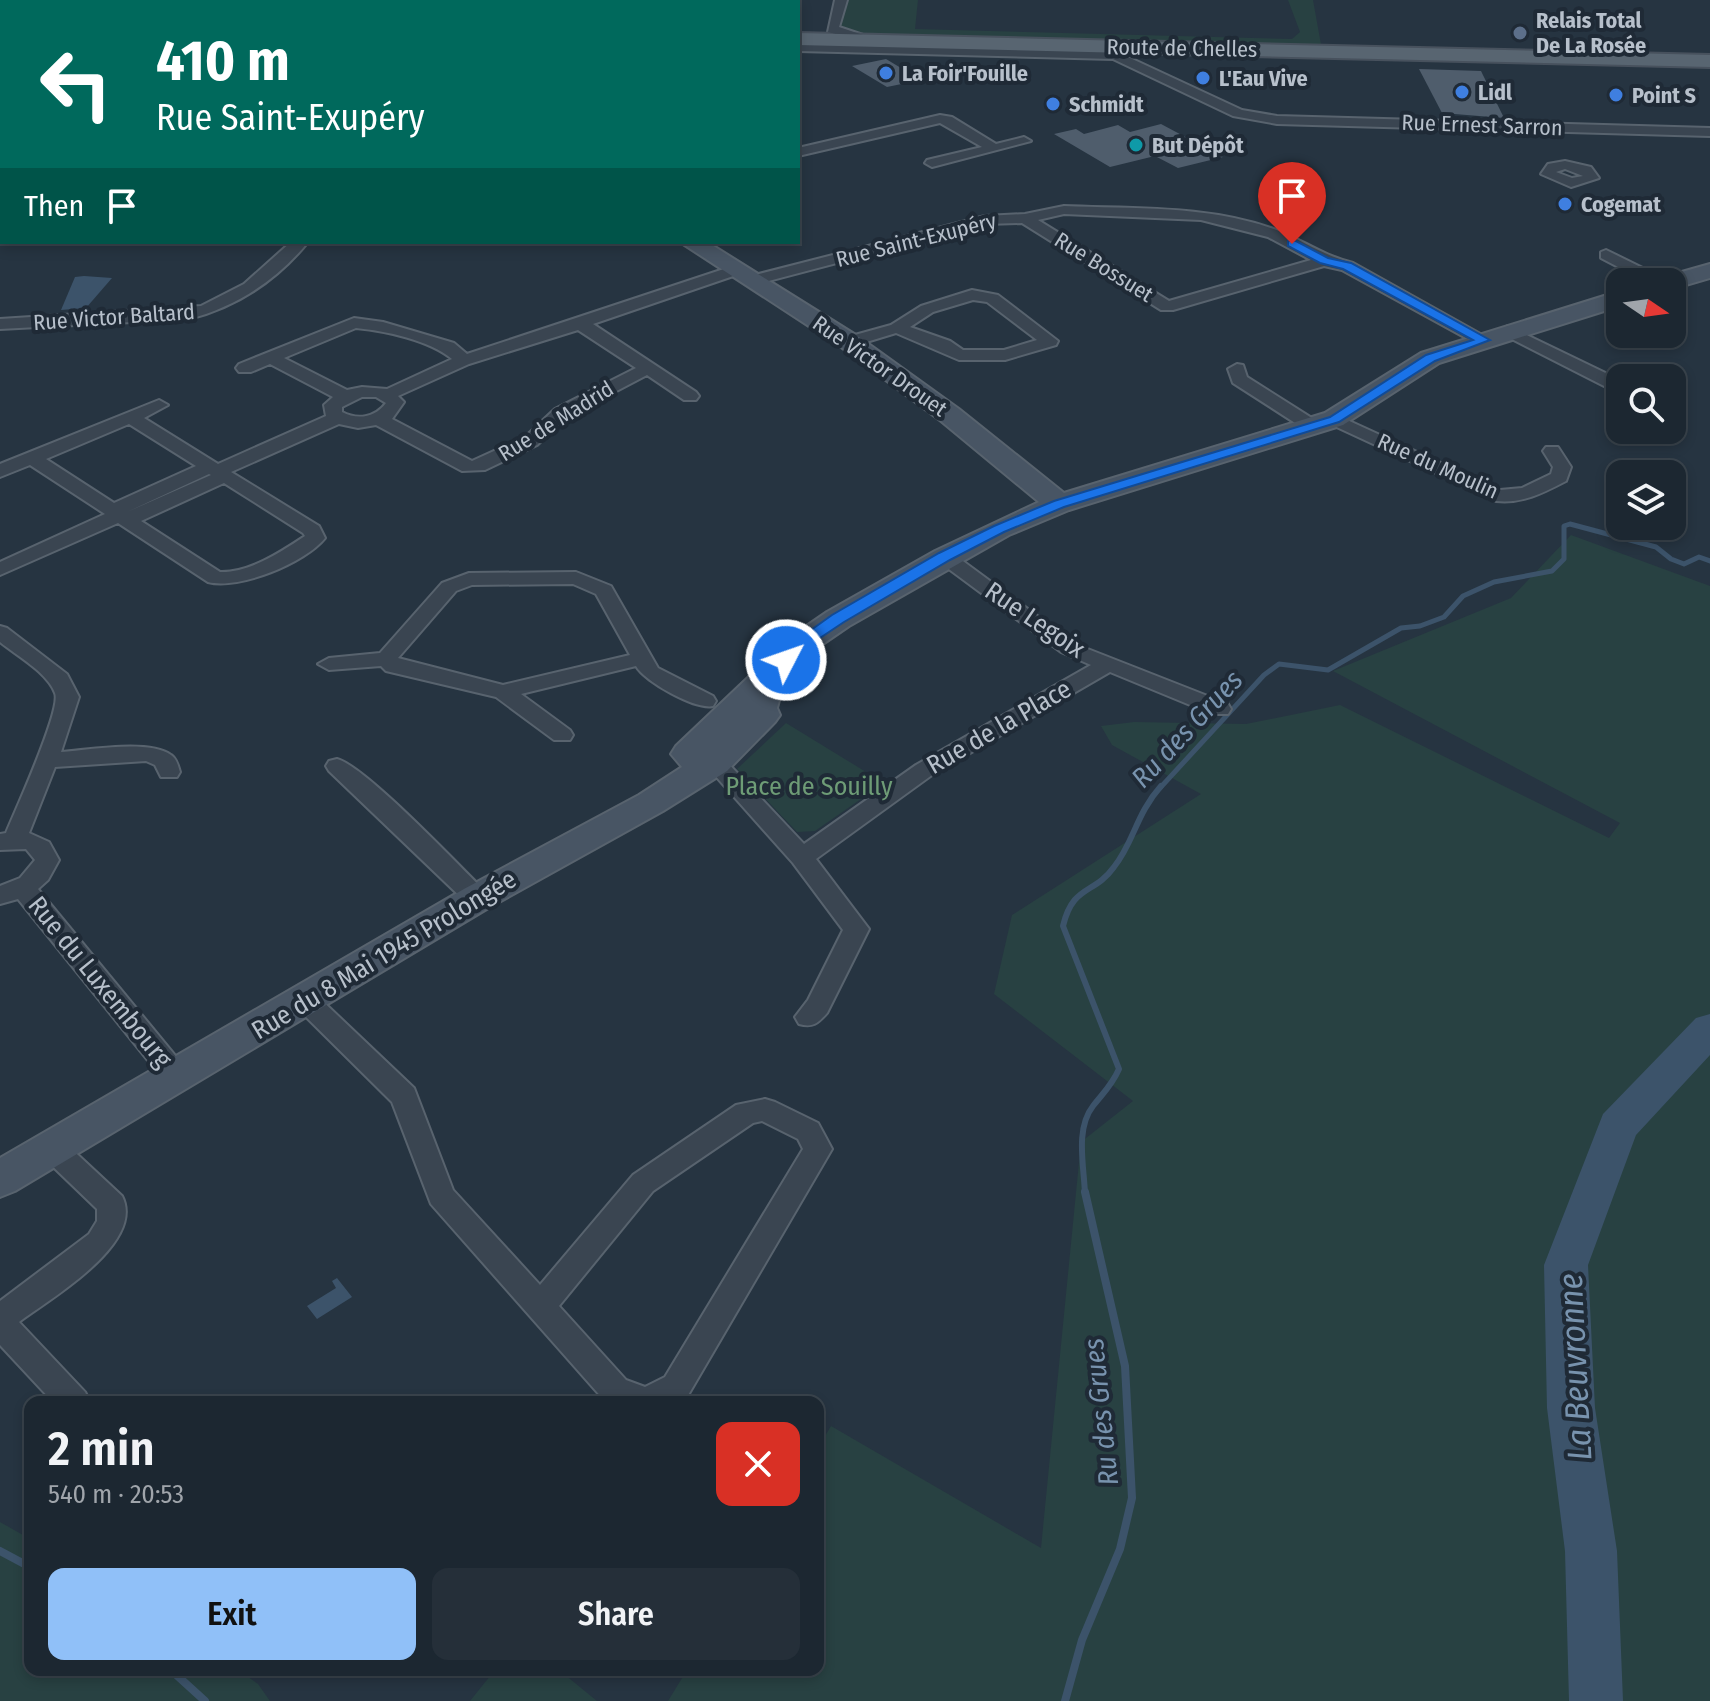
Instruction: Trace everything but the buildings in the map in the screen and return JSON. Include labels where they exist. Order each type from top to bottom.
[{"type":"main road","name":"Route de Chelles","points":[[800,39],[1710,61]]},
{"type":"street","points":[[800,38],[819,31],[834,0]]},
{"type":"street","points":[[841,0],[832,29],[867,40]]},
{"type":"street","name":"Rue Ernest Sarron","points":[[800,47],[1115,55],[1238,113],[1255,117],[1555,146],[1710,132]]},
{"type":"street","points":[[800,152],[940,119],[947,120],[993,148]]},
{"type":"street","points":[[932,163],[1024,141]]},
{"type":"street","name":"Rue Saint-Exupéry","points":[[387,395],[464,360],[485,356],[578,322],[740,272],[985,220],[1025,218],[1064,210],[1201,216],[1273,234],[1324,261],[1347,266],[1483,340]]},
{"type":"street","name":"Rue Bossuet","points":[[1025,218],[1167,307],[1324,261]]},
{"type":"street","name":"Rue Victor Baltard","points":[[0,324],[189,314],[215,309],[233,300],[298,244]]},
{"type":"street","name":"Rue Victor Drouet","points":[[694,244],[850,342],[950,415],[1059,504]]},
{"type":"street","points":[[1606,255],[1632,268]]},
{"type":"street","points":[[1686,278],[1710,271]]},
{"type":"street","points":[[850,342],[897,328],[927,309],[972,295],[992,298],[1050,341],[1005,355],[959,355],[944,345],[897,328]]},
{"type":"street","name":"Rue du 8 Mai 1945 Prolongée","points":[[0,1179],[54,1150],[98,1120],[177,1077],[477,898],[651,803],[704,761],[735,701],[803,643],[945,557],[1059,504],[1323,423],[1430,358],[1606,302]]},
{"type":"street","name":"Rue de Madrid","points":[[578,322],[690,396]]},
{"type":"street","points":[[245,368],[354,323],[377,325],[448,347],[464,360]]},
{"type":"street","points":[[1508,331],[1606,379]]},
{"type":"street","points":[[271,358],[345,396]]},
{"type":"street","name":"Rue de Madrid","points":[[378,419],[469,467],[485,464],[531,441],[561,413],[648,368]]},
{"type":"street","points":[[1237,369],[1239,379],[1323,423]]},
{"type":"street","points":[[0,569],[337,418],[360,422],[378,419],[395,402],[387,395],[372,391],[345,396],[333,405],[333,414],[337,418]]},
{"type":"street","points":[[1598,394],[1606,391]]},
{"type":"street","points":[[0,471],[159,405]]},
{"type":"street","points":[[32,458],[215,578],[226,581],[315,538],[312,530],[130,417]]},
{"type":"street","name":"Rue du Moulin","points":[[1323,423],[1509,498],[1520,496],[1559,477],[1562,467],[1552,451]]},
{"type":"street","name":"Rue Legoix","points":[[945,557],[1068,648],[1220,709]]},
{"type":"street","points":[[329,664],[386,659],[449,587],[469,579],[576,578],[604,590],[650,672],[735,701]]},
{"type":"street","points":[[0,632],[59,679],[68,697],[47,760],[8,841],[39,845],[46,852],[47,860],[35,880],[12,891]]},
{"type":"street","points":[[386,659],[394,666],[503,692],[562,735]]},
{"type":"street","points":[[503,692],[640,659]]},
{"type":"street","name":"Rue de la Place","points":[[802,857],[924,770],[1107,665]]},
{"type":"street","points":[[47,760],[149,754],[165,761],[169,772]]},
{"type":"street","points":[[704,761],[802,857],[856,929],[818,1006],[808,1017]]},
{"type":"street","points":[[337,766],[477,898]]},
{"type":"street","name":"Rue du Luxembourg","points":[[12,891],[177,1077]]},
{"type":"street","points":[[306,1001],[404,1096],[441,1196],[615,1390],[631,1396]]},
{"type":"street","points":[[540,1307],[643,1183],[746,1113],[765,1110],[808,1131],[818,1149],[676,1387],[659,1396]]},
{"type":"street","name":"Rue du 8 Mai 1945 Prolongée","points":[[0,1161],[52,1135],[98,1120]]},
{"type":"street","points":[[54,1150],[112,1205],[112,1223],[99,1243],[0,1322],[68,1396]]},
{"type":"green space","points":[[842,0],[918,0],[915,29],[1292,39],[1300,32],[1288,0],[1313,0],[1322,50],[861,36],[834,27]]},
{"type":"green space","points":[[1571,535],[1710,586],[1710,1701],[668,1701],[683,1676],[824,1676],[824,1438],[831,1426],[1041,1548],[1081,1142],[1133,1101],[994,994],[1012,915],[1201,794],[1112,745],[1101,726],[1134,722],[1246,724],[1340,705],[1609,838],[1620,823],[1333,671],[1511,598]]},
{"type":"green space","name":"Place de Souilly","points":[[786,723],[884,783],[815,831],[797,832],[737,769]]},
{"type":"green space","points":[[0,1522],[24,1536],[24,1676],[247,1676],[258,1684],[270,1701],[0,1701]]},
{"type":"green space","points":[[490,1676],[566,1676],[597,1701],[470,1701]]},
{"type":"water","points":[[75,277],[112,278],[86,308],[61,310]]},
{"type":"water","points":[[337,1278],[352,1297],[317,1319],[307,1306],[336,1288],[332,1281]]},
{"type":"waterway","name":"Ru des Grues","points":[[1160,788],[1264,675],[1279,664],[1328,670],[1401,628],[1420,626],[1444,617],[1463,596],[1494,582],[1552,571],[1564,559],[1564,526],[1570,524],[1656,547],[1671,559],[1684,564],[1699,557],[1710,561]]},
{"type":"waterway","name":"Ru des Grues","points":[[1085,1194],[1084,1126],[1087,1115],[1119,1069],[1063,926],[1072,903],[1106,876],[1121,857],[1146,807],[1161,786]]},
{"type":"waterway","name":"La Beuvronne","points":[[1596,1701],[1591,1551],[1571,1408],[1566,1265],[1618,1126],[1710,1029]]},
{"type":"waterway","name":"Ru des Grues","points":[[1065,1701],[1082,1640],[1120,1549],[1132,1498],[1125,1366],[1085,1192]]},
{"type":"waterway","points":[[0,1551],[24,1564]]},
{"type":"waterway","points":[[178,1676],[205,1701]]},
{"type":"place","name":"Relais Total De La Rosée","points":[[1520,33]]},
{"type":"place","name":"La Foir'Fouille","points":[[886,73]]},
{"type":"place","name":"L'Eau Vive","points":[[1203,78]]},
{"type":"place","name":"Lidl","points":[[1462,92]]},
{"type":"place","name":"Point S","points":[[1616,95]]},
{"type":"place","name":"Schmidt","points":[[1053,104]]},
{"type":"place","name":"But Dépôt","points":[[1136,145]]},
{"type":"place","name":"Cogemat","points":[[1565,204]]},
{"type":"route","points":[[786,660],[803,643],[838,619],[999,529],[1059,504],[1334,419],[1430,358],[1483,340],[1347,266],[1324,261],[1292,244]]}]
